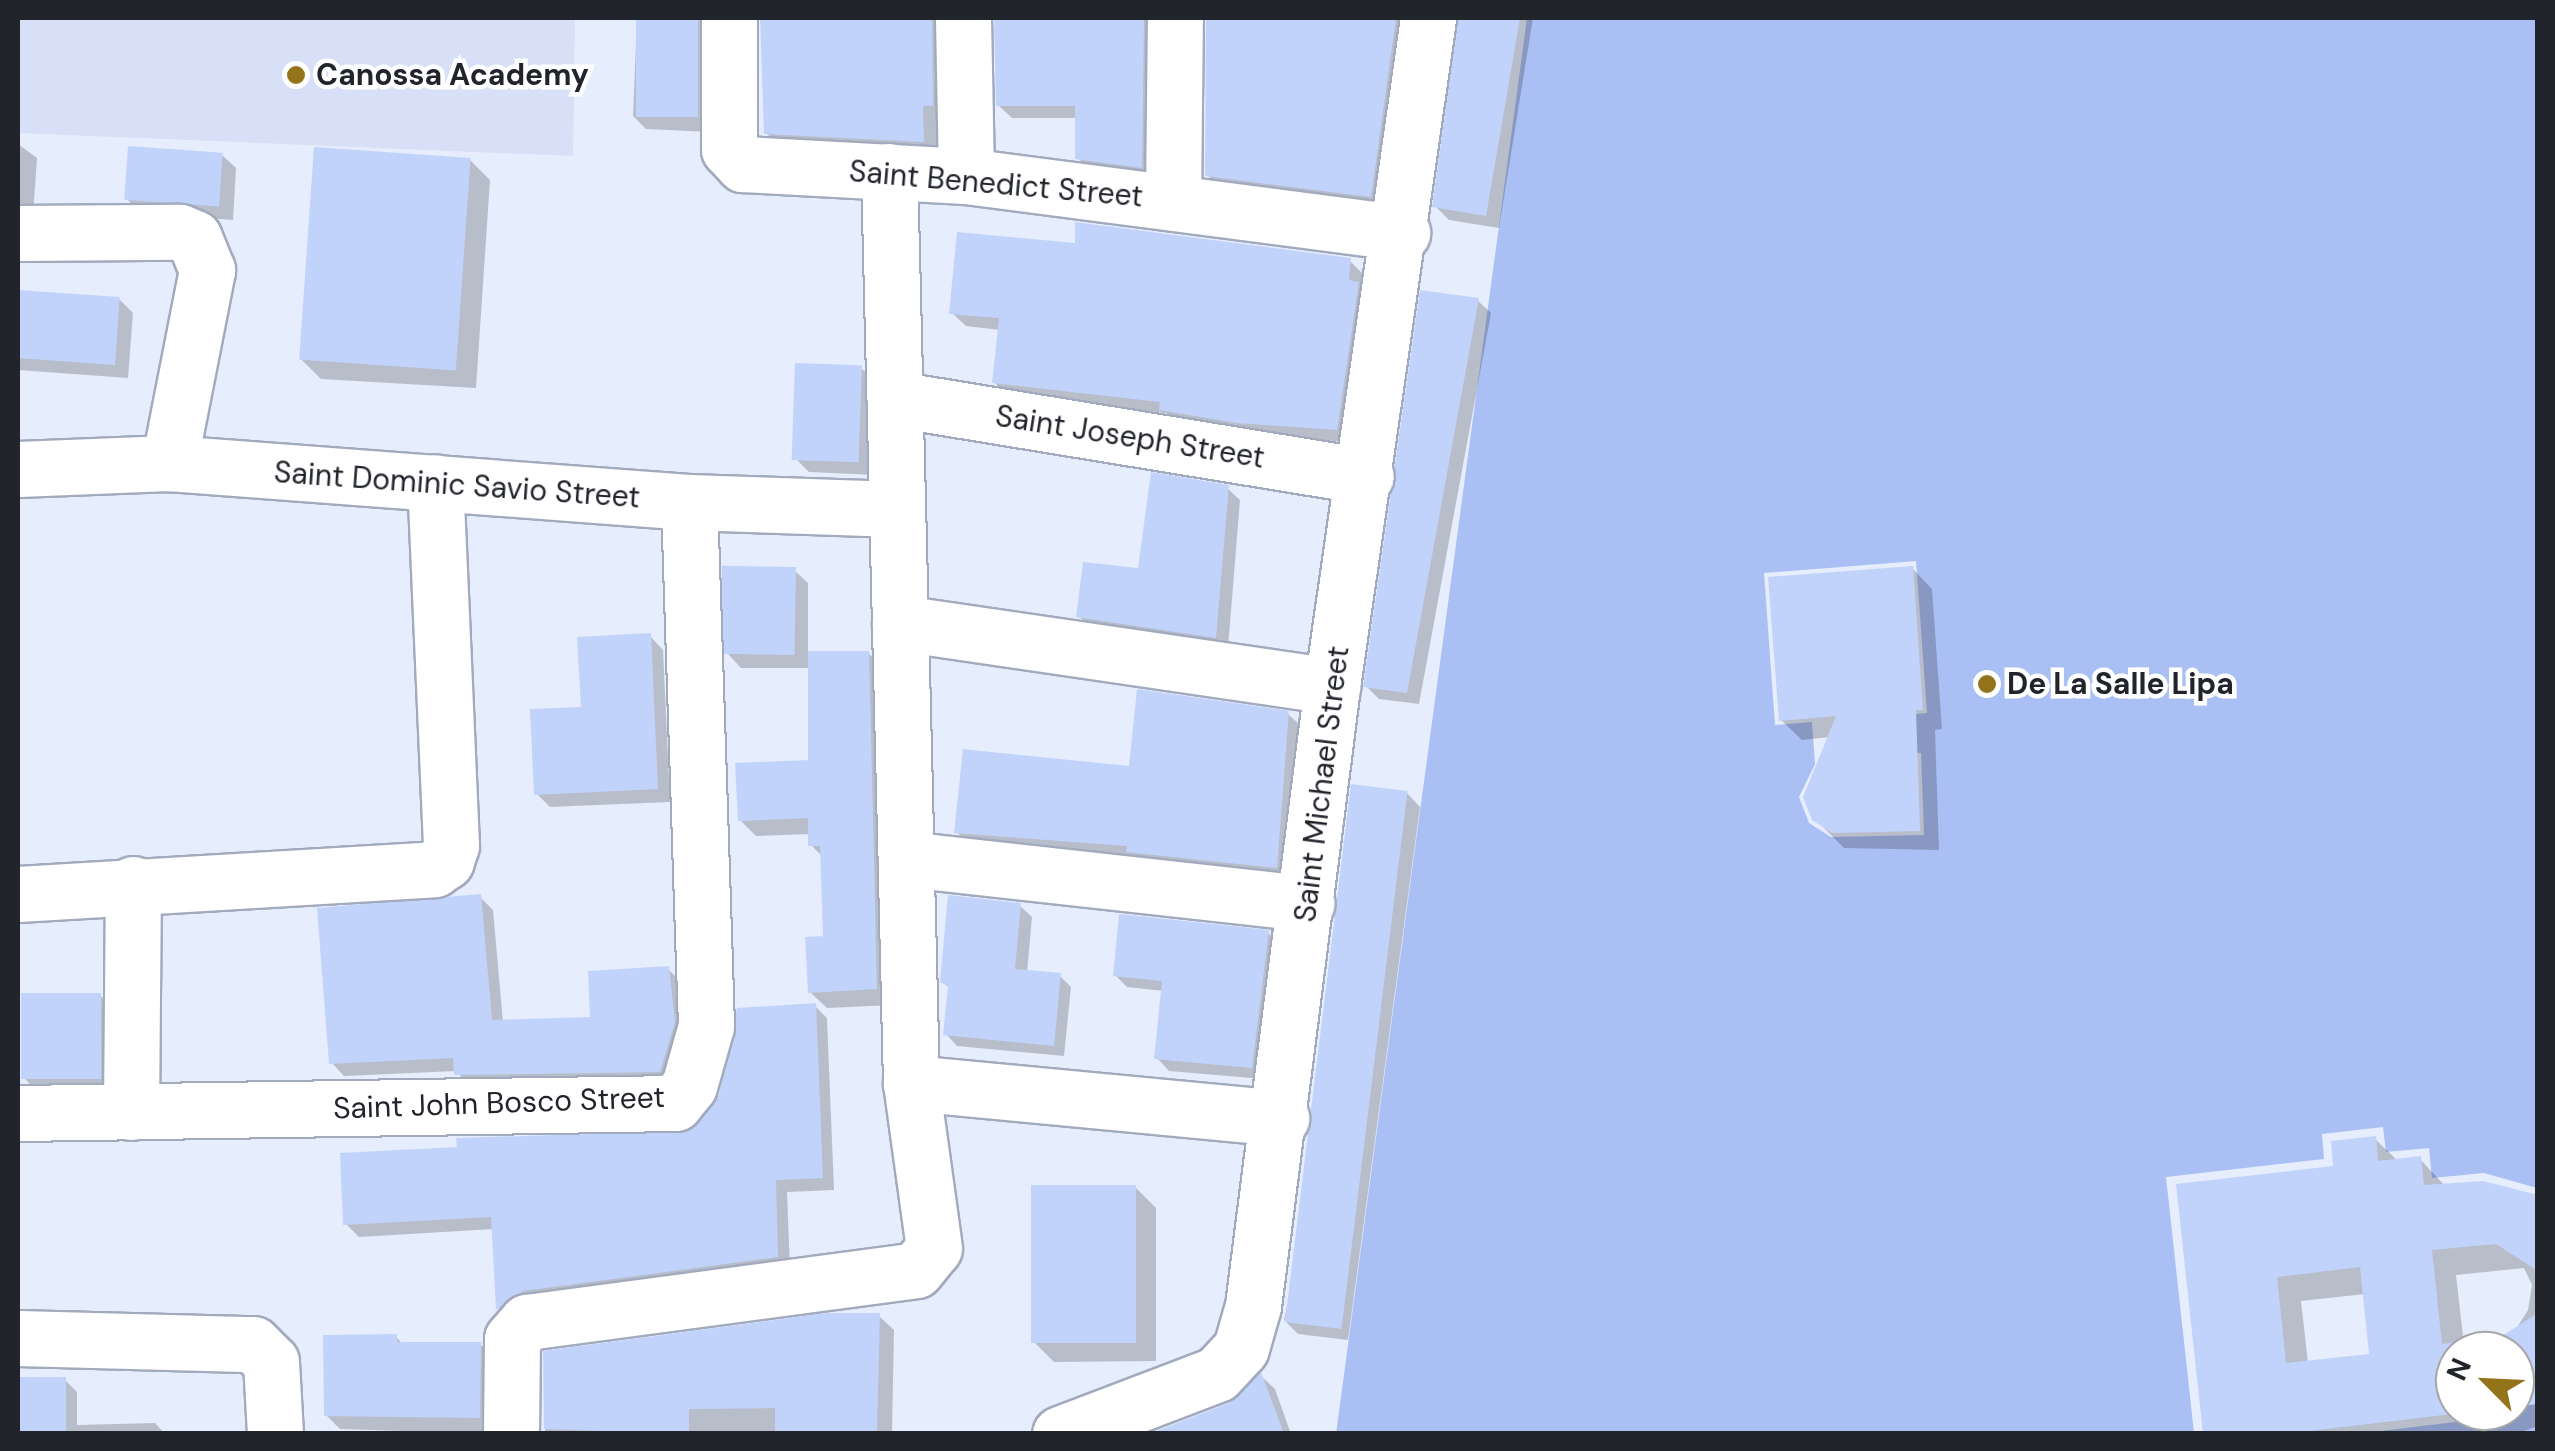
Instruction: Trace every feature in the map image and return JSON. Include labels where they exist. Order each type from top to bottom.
[{"type":"street","name":"Saint Benedict Street","points":[[729,18],[733,160],[966,176],[1402,232]]},
{"type":"street","points":[[964,18],[966,176]]},
{"type":"street","points":[[1174,201],[1175,18]]},
{"type":"street","name":"Saint Michael Street","points":[[1060,1434],[1217,1374],[1241,1348],[1254,1306],[1281,1118],[1332,686],[1402,232],[1428,18]]},
{"type":"street","points":[[511,1434],[512,1340],[527,1322],[916,1270],[934,1248],[911,1084],[889,171]]},
{"type":"street","points":[[18,233],[180,232],[194,238],[207,270],[169,463]]},
{"type":"street","name":"Saint Joseph Street","points":[[895,398],[1366,476]]},
{"type":"street","name":"Saint Dominic Savio Street","points":[[18,469],[169,463],[690,502],[898,509]]},
{"type":"street","points":[[18,894],[133,884],[434,869],[446,861],[451,846],[434,482]]},
{"type":"street","name":"Saint John Bosco Street","points":[[18,1113],[675,1103],[689,1086],[706,1026],[690,502]]},
{"type":"street","points":[[900,623],[1332,686]]},
{"type":"street","points":[[906,858],[1307,902]]},
{"type":"street","points":[[131,1112],[133,884]]},
{"type":"street","points":[[911,1084],[1281,1118]]},
{"type":"street","points":[[18,1338],[252,1344],[271,1362],[274,1434]]},
{"type":"shaded area","name":"Canossa Academy","points":[[18,18],[575,18],[573,156],[18,133]]},
{"type":"shaded area","name":"De La Salle Lipa","points":[[1527,18],[2537,18],[2537,1188],[2484,1173],[2432,1178],[2429,1148],[2386,1152],[2383,1127],[2322,1134],[2324,1159],[2166,1177],[2194,1433],[1336,1434]],"holes":[[[1916,561],[1927,713],[1873,718],[1876,753],[1921,753],[1924,835],[1831,837],[1809,823],[1799,797],[1815,764],[1812,722],[1775,725],[1764,573]]]},
{"type":"shaded area","points":[[2535,1403],[2537,1433],[2356,1434],[2435,1424],[2435,1431],[2535,1431]]},
{"type":"building","points":[[636,18],[698,18],[698,117],[636,117]]},
{"type":"building","points":[[760,18],[932,18],[933,106],[923,106],[924,142],[764,134]]},
{"type":"building","points":[[994,18],[1144,18],[1142,168],[1075,159],[1075,106],[996,106]]},
{"type":"building","points":[[1206,18],[1396,18],[1371,197],[1205,176]]},
{"type":"building","points":[[1458,18],[1520,18],[1486,216],[1432,207]]},
{"type":"building","points":[[128,146],[223,153],[219,206],[124,200]]},
{"type":"building","points":[[314,147],[471,158],[456,370],[299,359]]},
{"type":"building","points":[[1075,222],[1351,258],[1349,280],[1359,282],[1337,430],[1237,423],[1159,410],[1160,402],[992,383],[999,318],[949,314],[957,232],[1075,243]]},
{"type":"building","points":[[18,290],[120,297],[115,365],[18,358]]},
{"type":"building","points":[[1420,290],[1479,298],[1407,693],[1363,687]]},
{"type":"building","points":[[795,363],[862,365],[859,462],[792,460]]},
{"type":"building","points":[[1151,472],[1229,485],[1216,638],[1076,617],[1083,562],[1138,568]]},
{"type":"building","points":[[722,566],[796,567],[794,655],[720,654]]},
{"type":"building","points":[[1913,566],[1923,710],[1916,710],[1920,831],[1832,833],[1812,820],[1803,797],[1836,716],[1779,721],[1768,577]]},
{"type":"building","points":[[651,633],[658,789],[534,795],[530,709],[581,707],[577,637]]},
{"type":"building","points":[[808,651],[869,651],[877,989],[808,993],[805,937],[823,936],[820,846],[808,846],[808,818],[738,821],[735,763],[808,760]]},
{"type":"building","points":[[1137,689],[1289,711],[1277,868],[1126,852],[1127,846],[954,833],[963,749],[1129,766]]},
{"type":"building","points":[[1351,784],[1408,791],[1342,1329],[1285,1322]]},
{"type":"building","points":[[481,894],[492,1020],[590,1017],[588,971],[669,966],[675,1022],[660,1072],[454,1075],[453,1058],[329,1064],[317,908]]},
{"type":"building","points":[[948,895],[1021,903],[1015,969],[1061,973],[1054,1046],[943,1035],[948,986],[940,982]]},
{"type":"building","points":[[1119,914],[1269,930],[1252,1068],[1154,1059],[1162,981],[1113,976]]},
{"type":"building","points":[[21,993],[101,993],[101,1079],[21,1079]]},
{"type":"building","points":[[816,1003],[823,1178],[776,1180],[778,1257],[523,1291],[496,1310],[491,1217],[343,1225],[340,1153],[457,1147],[456,1138],[688,1131],[719,1095],[737,1008]]},
{"type":"building","points":[[2376,1136],[2378,1161],[2421,1156],[2424,1185],[2483,1181],[2538,1195],[2538,1271],[2496,1244],[2432,1250],[2441,1331],[2435,1331],[2435,1416],[2284,1434],[2203,1434],[2176,1184],[2333,1166],[2331,1141]],"holes":[[[2360,1267],[2369,1354],[2286,1363],[2277,1277]]]},
{"type":"building","points":[[1031,1185],[1136,1185],[1136,1343],[1031,1343]]},
{"type":"building","points":[[827,1313],[880,1313],[877,1434],[775,1434],[775,1408],[689,1409],[689,1434],[544,1429],[543,1351]]},
{"type":"building","points":[[2538,1313],[2535,1404],[2535,1331],[2510,1331]]},
{"type":"building","points":[[397,1334],[397,1342],[481,1342],[480,1418],[324,1416],[323,1335]]},
{"type":"building","points":[[1261,1372],[1284,1434],[1149,1434],[1229,1403]]},
{"type":"building","points":[[18,1377],[66,1377],[66,1434],[18,1434]]},
{"type":"place","name":"Canossa Academy","points":[[296,75]]},
{"type":"place","name":"De La Salle Lipa","points":[[1987,684]]}]
